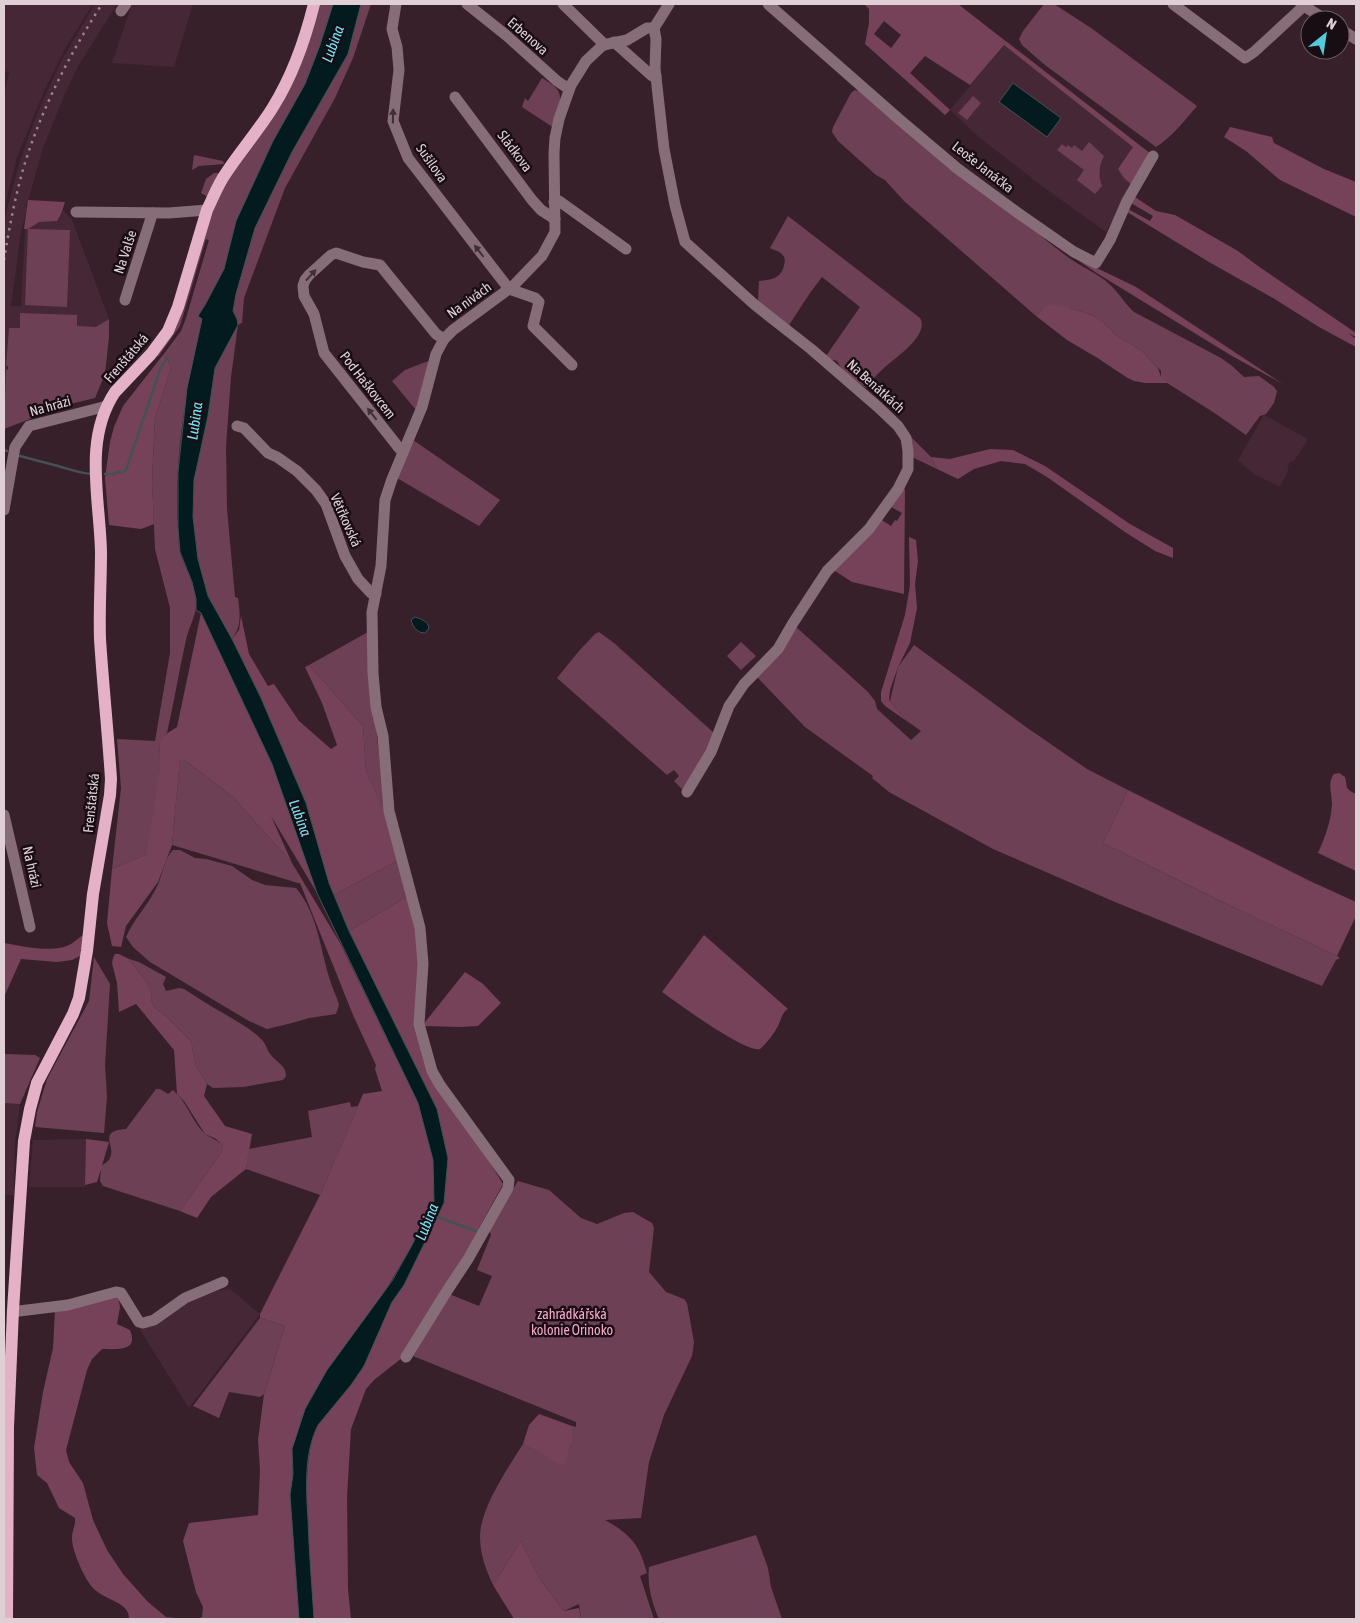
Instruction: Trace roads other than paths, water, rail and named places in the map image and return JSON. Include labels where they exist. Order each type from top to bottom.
[{"type":"main road","name":"Frenštátská","points":[[7,1619],[8,1447],[13,1310],[24,1141],[30,1109],[40,1075],[77,1006],[84,977],[97,866],[110,803],[111,779],[100,641],[100,542],[95,474],[98,438],[106,406],[115,392],[151,354],[168,331],[178,307],[207,210],[226,173],[273,107],[282,91],[300,53],[314,4]]},
{"type":"street","name":"Sušilova","points":[[396,4],[392,29],[397,45],[398,70],[394,127],[408,158],[509,289]]},
{"type":"street","name":"Erbenova","points":[[467,4],[569,90]]},
{"type":"street","points":[[563,4],[652,76],[656,76]]},
{"type":"street","points":[[654,28],[669,4]]},
{"type":"street","name":"Leoše Janáčka","points":[[768,4],[958,169],[1018,213],[1090,261],[1096,263],[1110,240],[1127,201],[1153,156]]},
{"type":"street","points":[[1173,4],[1245,58],[1254,52],[1304,4]]},
{"type":"street","name":"Na nivách","points":[[406,1357],[468,1259],[508,1188],[509,1180],[432,1072],[419,1024],[423,964],[420,928],[389,811],[383,736],[376,707],[372,673],[372,612],[381,566],[385,500],[422,407],[436,354],[444,339],[453,330],[509,289],[542,256],[555,232],[555,138],[569,90],[586,61],[603,45],[626,40],[647,28],[654,28]]},
{"type":"street","name":"Na Benátkách","points":[[654,28],[656,39],[656,76],[664,149],[675,205],[685,242],[755,305],[811,349],[878,407],[898,426],[906,438],[908,451],[908,469],[898,489],[869,529],[827,571],[778,649],[744,684],[729,706],[711,752],[686,792]]},
{"type":"street","name":"Sládkova","points":[[455,96],[532,200],[541,210],[555,219]]},
{"type":"street","points":[[554,202],[559,201],[626,249]]},
{"type":"street","name":"Na Valše","points":[[76,212],[152,213],[207,210]]},
{"type":"street","name":"Na Valše","points":[[126,300],[152,213]]},
{"type":"street","name":"Pod Haškovcem","points":[[403,452],[324,353],[314,314],[304,296],[303,286],[305,280],[309,274],[331,255],[336,254],[380,265],[436,334],[444,339]]},
{"type":"street","points":[[509,289],[535,298],[539,302],[533,326],[572,365]]},
{"type":"street","name":"Na hrázi","points":[[4,510],[15,447],[29,426],[106,406]]},
{"type":"street","name":"Větřkovská","points":[[237,426],[244,428],[268,453],[277,457],[297,472],[316,490],[326,504],[345,556],[358,580],[371,593],[376,594]]},
{"type":"street","name":"Na hrázi","points":[[4,815],[30,927]]},
{"type":"street","points":[[13,1310],[68,1304],[116,1292],[120,1293],[139,1322],[143,1323],[154,1320],[185,1298],[223,1282]]},
{"type":"water","name":"Lubina","points":[[333,4],[361,4],[348,54],[292,152],[255,228],[233,311],[238,325],[215,368],[208,416],[194,480],[193,517],[198,559],[208,596],[261,698],[306,803],[329,883],[349,931],[437,1109],[448,1158],[444,1203],[404,1285],[392,1302],[364,1366],[318,1425],[313,1436],[308,1459],[307,1483],[314,1619],[299,1619],[290,1495],[293,1474],[292,1449],[305,1409],[327,1370],[392,1281],[434,1201],[433,1160],[418,1103],[317,893],[272,764],[201,613],[196,610],[196,599],[192,582],[180,552],[178,472],[187,388],[202,319],[198,316],[224,269],[236,221],[273,141],[305,84]]},
{"type":"water","points":[[1013,83],[1061,118],[1047,137],[999,102]]},
{"type":"water","points":[[415,617],[427,624],[429,628],[425,633],[418,631],[414,627],[411,620]]},
{"type":"waterway","points":[[105,474],[122,473],[126,470],[161,367],[167,358]]},
{"type":"waterway","points":[[20,456],[78,472],[93,474]]},
{"type":"waterway","name":"Lubina","points":[[435,1216],[478,1232]]},
{"type":"railway","points":[[4,260],[12,213],[24,166],[39,123],[57,82],[102,4]]},
{"type":"park label","name":"zahrádkářská kolonie Orinoko","points":[[572,1322]]}]
